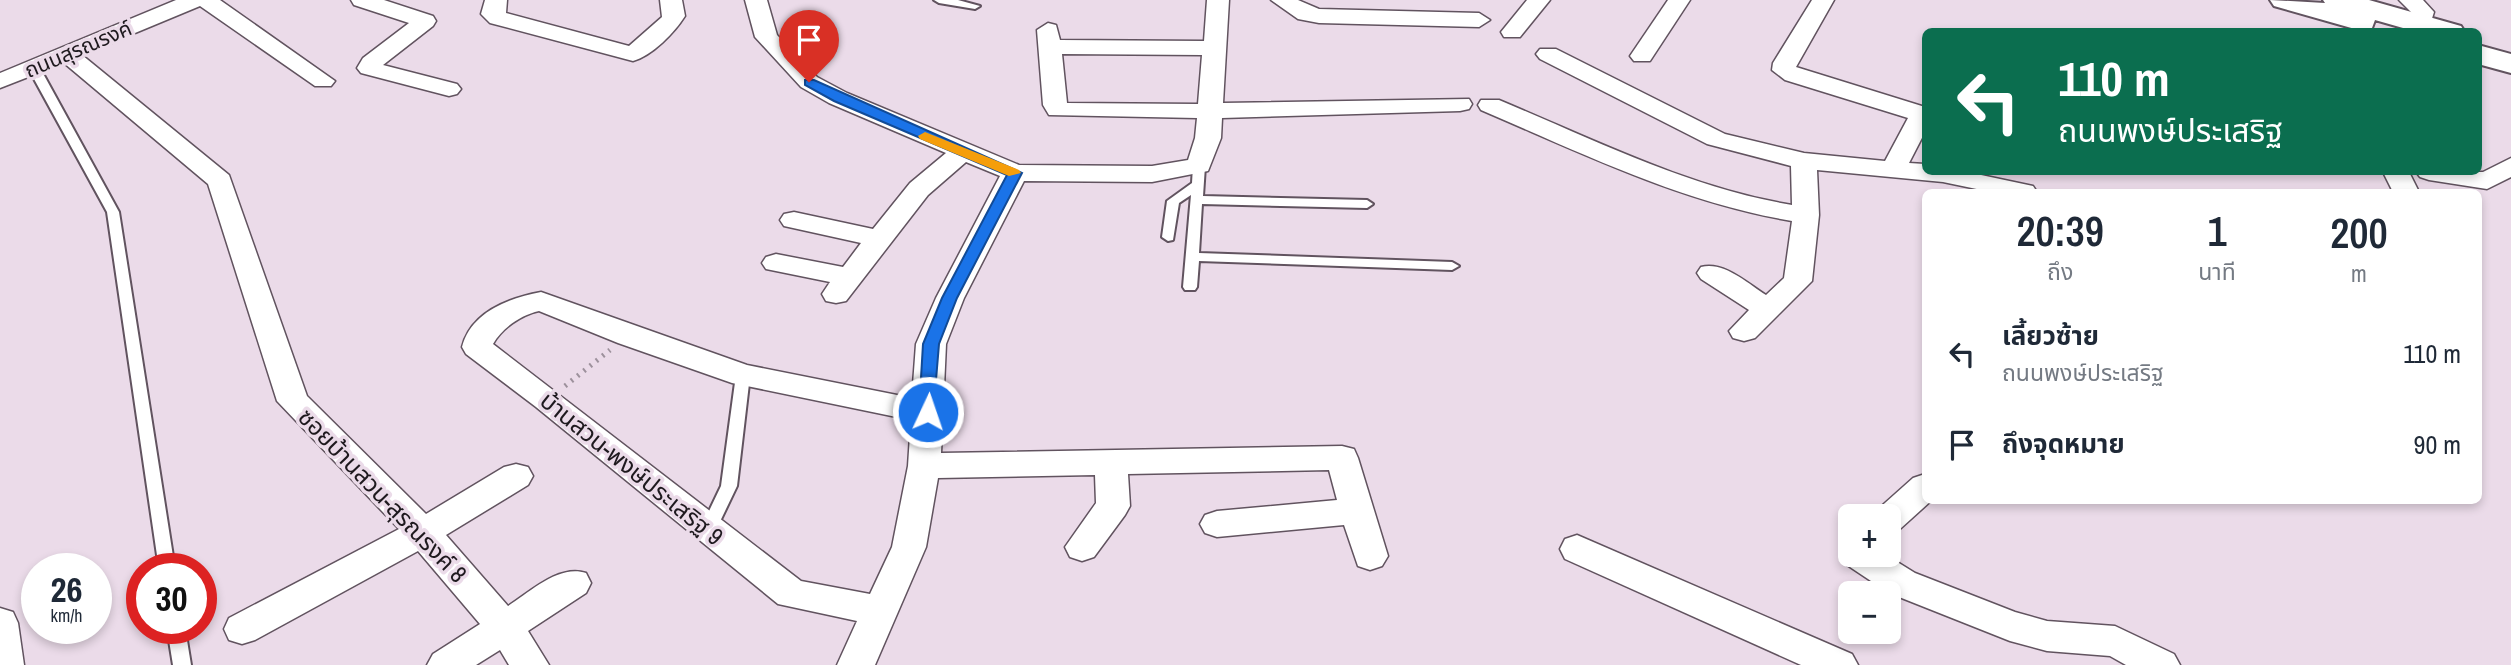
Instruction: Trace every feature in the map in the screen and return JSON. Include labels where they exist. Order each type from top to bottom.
[{"type":"main road","points":[[2284,0],[2434,28]]},
{"type":"main road","points":[[2337,0],[2400,20]]},
{"type":"main road","points":[[2482,40],[2511,48]]},
{"type":"main road","points":[[2482,55],[2511,64]]},
{"type":"street","points":[[206,0],[323,81]]},
{"type":"street","points":[[362,0],[425,21],[371,63],[369,68],[449,89]]},
{"type":"street","points":[[496,0],[492,14],[498,18],[633,54],[670,22],[674,16],[671,0]]},
{"type":"street","points":[[756,0],[766,37],[809,82],[962,152],[1015,173],[1199,175],[1208,138],[1218,0]]},
{"type":"street","points":[[1281,0],[1306,14],[1319,16],[1479,20]]},
{"type":"street","points":[[1512,32],[1539,0]]},
{"type":"street","points":[[1642,56],[1679,0]]},
{"type":"street","points":[[1823,0],[1784,69],[1793,75],[1922,114],[1893,169]]},
{"type":"street","name":"ถนนสุรณรงค์","points":[[0,82],[175,3]]},
{"type":"street","points":[[1214,48],[1049,39],[1055,105],[1058,110],[1210,111],[1460,104]]},
{"type":"street","name":"ซอยบ้านสวน-สุรณรงค์ 8","points":[[67,54],[220,181],[293,401],[422,532],[506,629],[530,665]]},
{"type":"street","points":[[1548,54],[1716,139],[1804,162],[1922,172]]},
{"type":"street","points":[[1490,105],[1690,189],[1746,205],[1806,215]]},
{"type":"street","points":[[776,263],[843,286],[919,189],[962,152]]},
{"type":"street","points":[[1744,331],[1798,281],[1806,215],[1804,162]]},
{"type":"street","points":[[2448,175],[2487,181],[2511,166]]},
{"type":"street","points":[[856,665],[909,547],[924,466],[931,344],[950,298],[1015,173]]},
{"type":"street","points":[[1945,175],[2011,189]]},
{"type":"street","points":[[794,220],[879,239]]},
{"type":"street","points":[[1711,273],[1768,309]]},
{"type":"street","name":"บ้านสวน-พงษ์ประเสริฐ 9","points":[[629,336],[541,301],[517,306],[490,326],[479,339],[477,347],[547,399],[791,594],[880,611]]},
{"type":"street","points":[[629,336],[743,375],[928,412]]},
{"type":"street","points":[[924,466],[1342,458],[1370,556]]},
{"type":"street","points":[[1083,547],[1113,506],[1111,463]]},
{"type":"street","points":[[242,629],[422,532],[516,476]]},
{"type":"street","points":[[1901,508],[1922,490]]},
{"type":"street","points":[[1217,524],[1357,511]]},
{"type":"street","points":[[1577,549],[1839,665]]},
{"type":"street","points":[[1877,567],[1902,583],[2010,626],[2047,636],[2115,641],[2161,665]]},
{"type":"street","points":[[446,665],[506,629],[573,583]]},
{"type":"street","points":[[0,623],[5,665]]},
{"type":"lane","points":[[939,0],[975,6]]},
{"type":"lane","points":[[34,68],[113,212],[165,553]]},
{"type":"lane","points":[[1190,287],[1199,175]]},
{"type":"lane","points":[[1168,237],[1173,201],[1199,175]]},
{"type":"lane","points":[[1197,200],[1367,204]]},
{"type":"lane","points":[[1192,257],[1452,266]]},
{"type":"lane","points":[[708,530],[729,486],[743,375]]},
{"type":"lane","points":[[179,644],[182,665]]},
{"type":"path","points":[[547,399],[629,336]]},
{"type":"slow traffic","points":[[925,136],[1014,173]]},
{"type":"route","points":[[809,82],[838,98],[1015,173],[950,298],[931,344],[928,412]]}]
